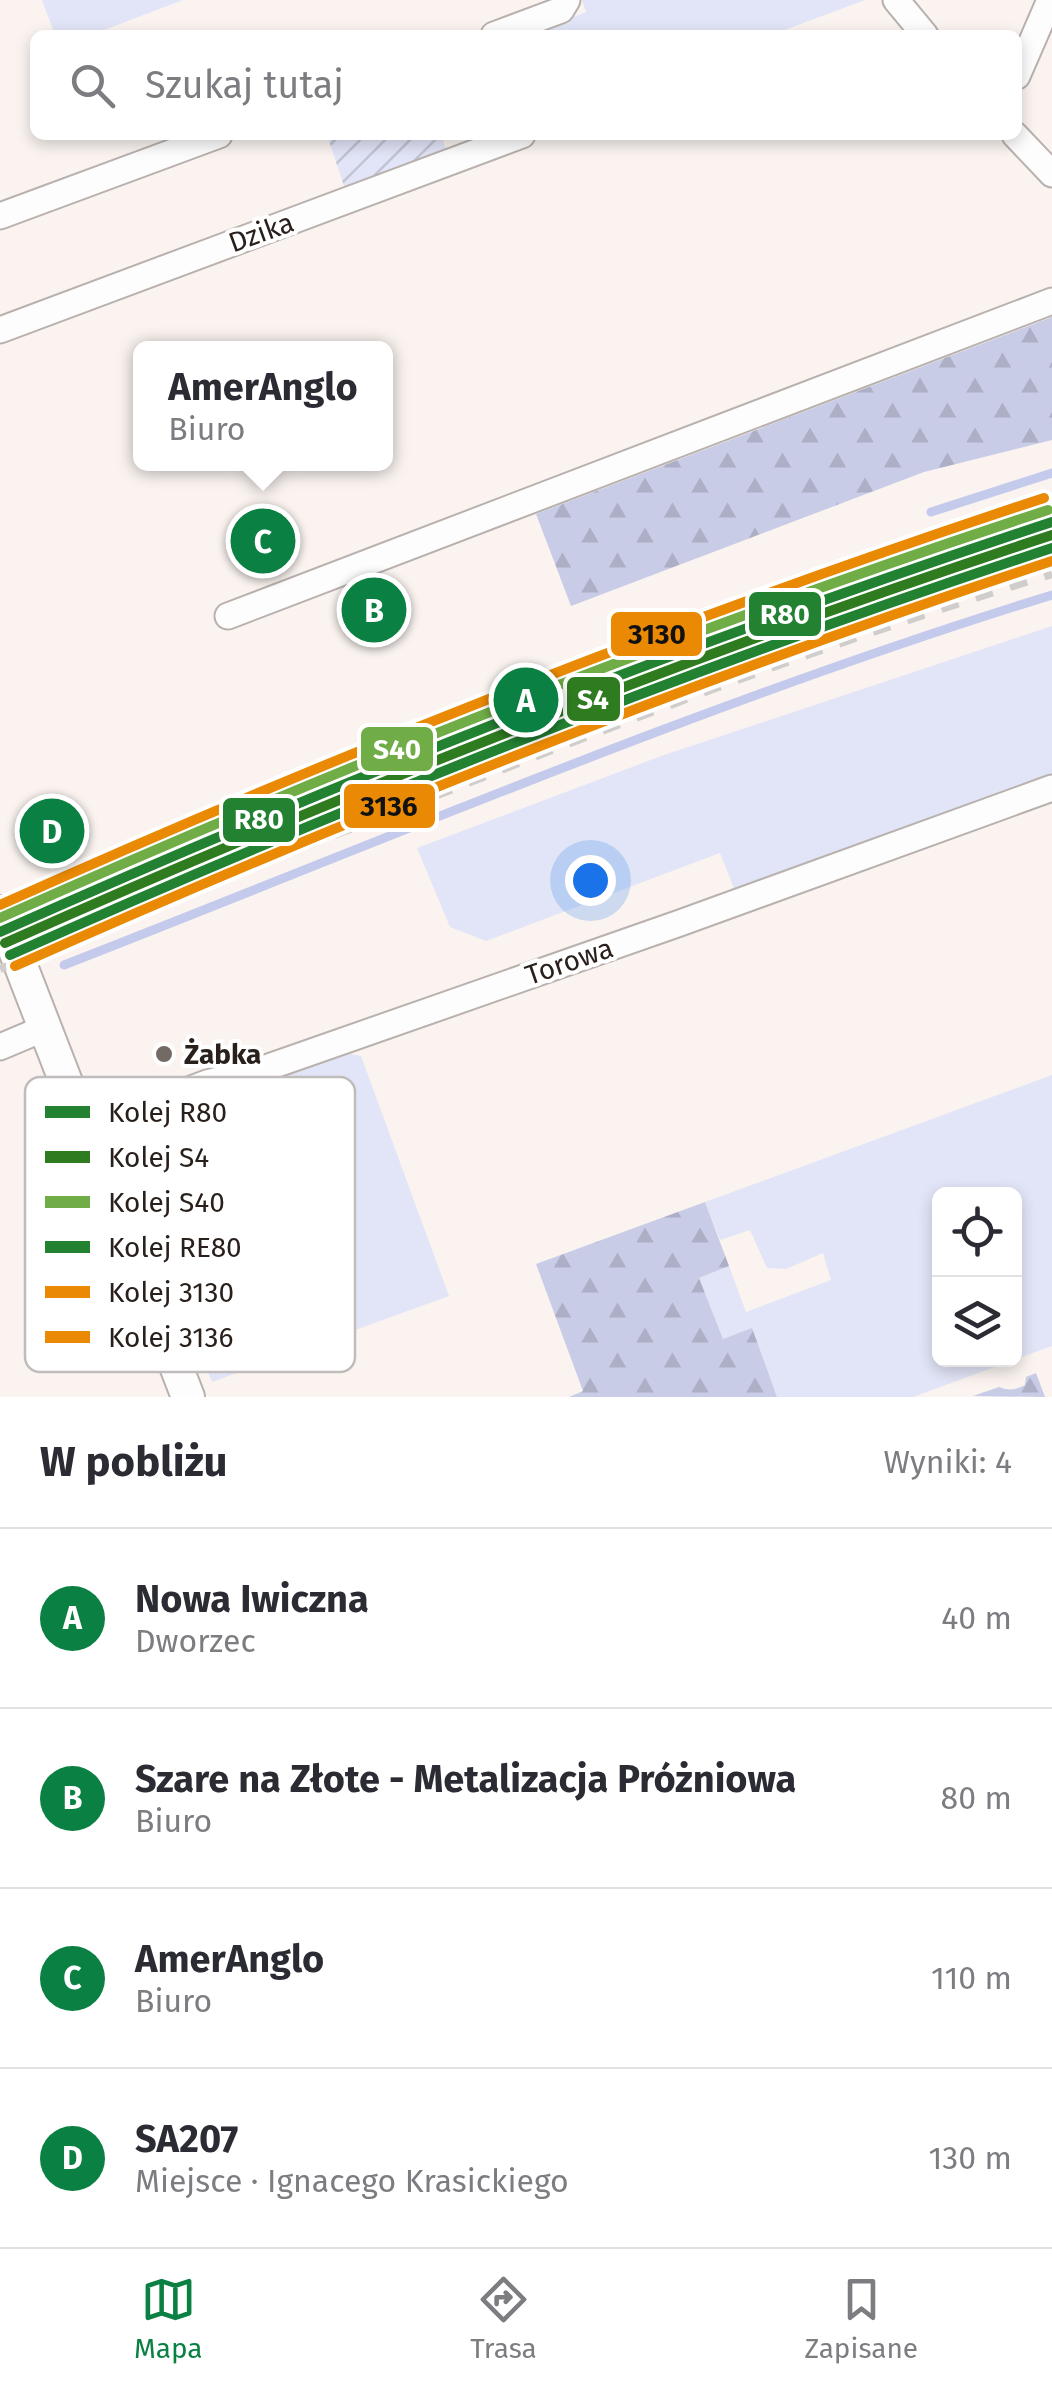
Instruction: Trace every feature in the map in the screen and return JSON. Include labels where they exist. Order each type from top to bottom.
[{"type":"street","points":[[507,30],[561,10],[567,0]]},
{"type":"street","points":[[896,0],[921,30]]},
{"type":"street","points":[[1022,64],[1050,0]]},
{"type":"street","points":[[0,216],[205,140]]},
{"type":"street","name":"Dzika","points":[[0,330],[509,140]]},
{"type":"street","points":[[1019,140],[1052,174]]},
{"type":"street","points":[[228,616],[1052,301]]},
{"type":"street","name":"Torowa","points":[[231,1077],[680,923],[1052,788]]},
{"type":"street","points":[[0,912],[64,1077]]},
{"type":"street","points":[[0,1046],[45,1028]]},
{"type":"street","points":[[178,1372],[188,1397]]},
{"type":"shaded area","points":[[42,0],[183,0],[104,30],[53,30]]},
{"type":"shaded area","points":[[582,0],[865,0],[784,30],[540,30],[586,12]]},
{"type":"shaded area","points":[[329,140],[443,140],[448,155],[346,192]]},
{"type":"shaded area","points":[[1052,626],[1052,776],[735,891],[720,853],[486,941],[450,927],[417,848],[664,755]]},
{"type":"shaded area","points":[[336,1051],[361,1056],[449,1296],[355,1330],[355,1077],[263,1077]]},
{"type":"shaded area","points":[[1052,1075],[1052,1346],[1022,1357],[1022,1187],[932,1187],[932,1367],[995,1367],[913,1397],[777,1397],[752,1329],[723,1339],[699,1278],[729,1266],[746,1312],[831,1280],[823,1253],[786,1269],[767,1268],[750,1230],[720,1240],[705,1202]]},
{"type":"shaded area","points":[[208,1372],[240,1372],[212,1382]]},
{"type":"green space","points":[[1052,317],[1052,440],[924,472],[571,606],[536,514]]},
{"type":"green space","points":[[705,1202],[729,1266],[699,1278],[723,1339],[752,1328],[777,1397],[569,1397],[583,1391],[536,1264]]},
{"type":"green space","points":[[1036,1373],[1045,1397],[973,1396],[999,1387],[1018,1388],[1025,1385],[1026,1377]]},
{"type":"waterway","points":[[931,512],[1052,473]]},
{"type":"waterway","points":[[64,965],[678,724],[1052,595]]},
{"type":"railway","points":[[0,969],[644,715],[887,627],[1052,574]]},
{"type":"rail line","name":"3130","points":[[0,905],[257,793],[517,688],[779,589],[1044,498]]},
{"type":"rail line","name":"S40","points":[[0,918],[258,806],[519,701],[782,602],[1048,510]]},
{"type":"rail line","name":"R80","points":[[0,932],[259,820],[521,714],[785,614],[1052,522]]},
{"type":"rail line","name":"S4","points":[[5,943],[523,726],[786,627],[1052,535]]},
{"type":"rail line","name":"RE80","points":[[10,955],[526,738],[787,640],[1052,548]]},
{"type":"rail line","name":"3136","points":[[15,966],[271,855],[529,750],[789,652],[1052,561]]},
{"type":"place","name":"AmerAnglo","points":[[263,541]]},
{"type":"place","name":"Szare na Złote - Metalizacja Próżniowa","points":[[374,610]]},
{"type":"place","name":"Nowa Iwiczna","points":[[526,700]]},
{"type":"place","name":"SA207","points":[[52,831]]},
{"type":"place","name":"Żabka","points":[[164,1054]]}]
